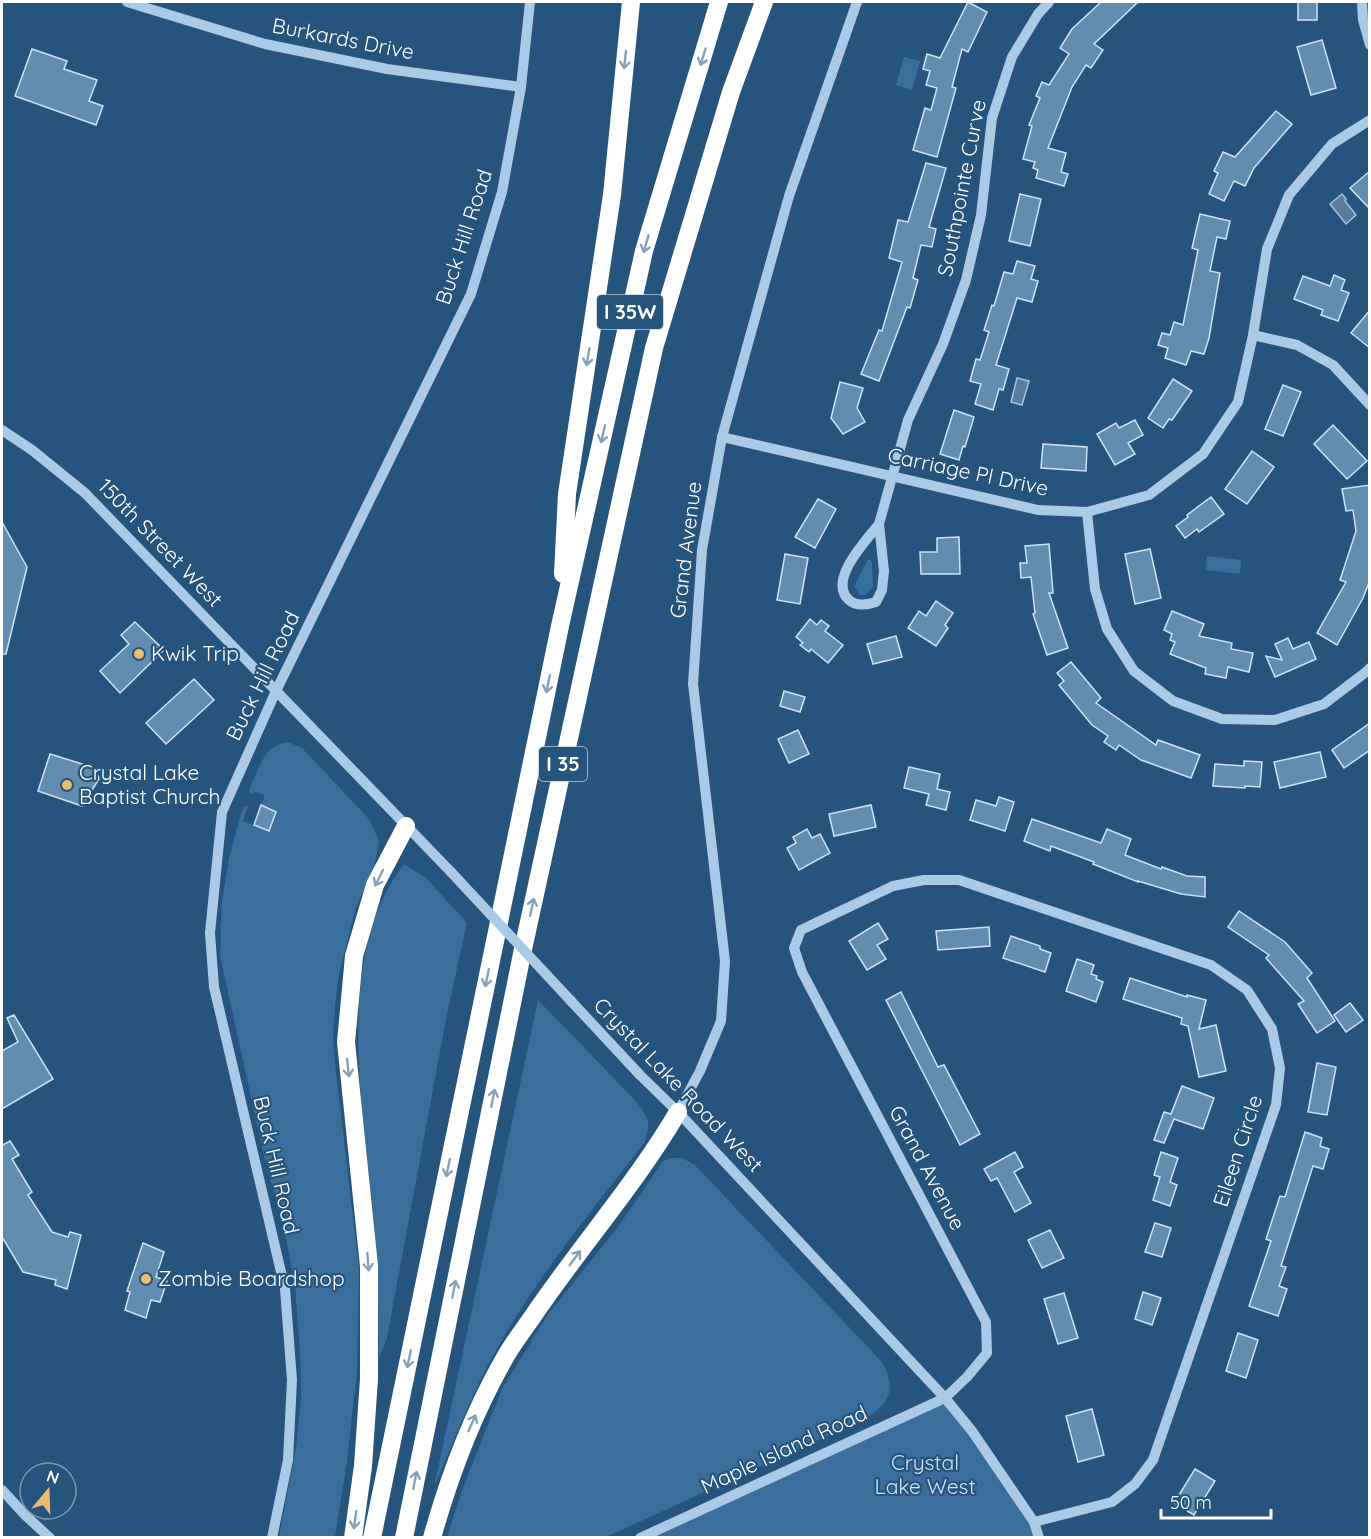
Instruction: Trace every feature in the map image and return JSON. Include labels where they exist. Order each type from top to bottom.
[{"type":"highway","points":[[560,626],[567,494],[612,195],[631,2]]},
{"type":"highway","name":"I 35W","points":[[560,626],[644,251],[720,2]]},
{"type":"highway","name":"I 35","points":[[404,1538],[522,954],[654,348],[731,92],[764,2]]},
{"type":"highway","name":"I 35","points":[[372,1538],[560,626]]},
{"type":"highway","points":[[352,1538],[363,1466],[369,1379],[369,1266],[346,1042],[354,956],[375,885],[406,826]]},
{"type":"highway","points":[[432,1538],[472,1424],[503,1359],[550,1291],[656,1150],[678,1112]]},
{"type":"street","name":"Burkards Drive","points":[[127,2],[265,44],[387,69],[521,87]]},
{"type":"street","name":"Buck Hill Road","points":[[272,1538],[288,1460],[292,1380],[285,1289],[214,987],[210,933],[222,812],[276,691],[471,294],[502,192],[521,87],[530,2]]},
{"type":"street","name":"Grand Avenue","points":[[678,1112],[700,1071],[722,1021],[725,961],[693,684],[702,550],[722,437],[789,196],[857,2]]},
{"type":"street","name":"Southpointe Curve","points":[[879,524],[852,559],[843,578],[844,592],[850,601],[864,606],[876,602],[882,590],[884,571],[879,524],[908,420],[943,344],[966,280],[981,215],[992,118],[998,98],[1012,57],[1038,14],[1049,2]]},
{"type":"street","points":[[1362,2],[1363,20],[1370,45]]},
{"type":"street","name":"Carriage Pl Drive","points":[[722,437],[1038,510],[1087,512],[1149,495],[1203,454],[1238,402],[1253,335],[1267,249],[1289,195],[1332,144],[1370,120]]},
{"type":"street","points":[[1253,335],[1297,345],[1333,364],[1370,405]]},
{"type":"street","name":"150th Street West","points":[[3,432],[32,450],[85,493],[276,691]]},
{"type":"street","points":[[1087,512],[1095,589],[1107,629],[1134,671],[1173,701],[1222,719],[1275,720],[1324,704],[1370,668]]},
{"type":"street","name":"Crystal Lake Road West","points":[[276,691],[451,872],[945,1398],[972,1431],[1034,1522],[1039,1538]]},
{"type":"street","name":"Eileen Circle","points":[[794,948],[801,930],[892,886],[924,880],[959,880],[1211,965],[1247,990],[1272,1029],[1280,1068],[1276,1105],[1153,1460],[1135,1484],[1112,1502],[1034,1522]]},
{"type":"street","name":"Grand Avenue","points":[[794,948],[802,972],[986,1322],[987,1353],[945,1398]]},
{"type":"street","name":"Maple Island Road","points":[[640,1538],[945,1398]]},
{"type":"street","points":[[2,1490],[50,1538]]},
{"type":"green space","points":[[904,57],[920,61],[912,90],[896,85]]},
{"type":"green space","points":[[1207,556],[1241,560],[1240,574],[1206,570]]},
{"type":"green space","points":[[868,559],[872,563],[873,586],[866,595],[860,595],[854,587]]},
{"type":"green space","points":[[288,742],[302,748],[369,819],[379,841],[375,864],[355,910],[338,979],[335,1006],[333,1039],[336,1072],[359,1269],[357,1372],[347,1462],[335,1537],[279,1537],[296,1448],[301,1397],[295,1286],[285,1232],[264,1156],[220,956],[222,901],[229,859],[241,813],[244,806],[248,806],[243,821],[269,831],[276,812],[261,805],[265,795],[255,792],[251,794],[249,790],[267,753],[280,744]]},
{"type":"green space","points":[[404,864],[426,878],[467,923],[447,1014],[387,1338],[379,1358],[375,1239],[360,1085],[358,1037],[360,989],[368,944],[382,902]]},
{"type":"green space","points":[[538,1000],[634,1099],[643,1110],[648,1130],[644,1143],[568,1241],[515,1318],[481,1379],[434,1487]]},
{"type":"green space","points":[[682,1158],[695,1165],[882,1362],[890,1387],[886,1400],[867,1418],[606,1537],[447,1537],[462,1490],[502,1389],[548,1314],[618,1227],[663,1161]]},
{"type":"green space","name":"Crystal Lake West","points":[[945,1398],[1039,1538],[640,1538]]},
{"type":"shaded area","points":[[1342,194],[1356,215],[1346,224],[1330,204]]},
{"type":"shaded area","points":[[1017,378],[1029,381],[1022,405],[1011,402]]},
{"type":"building","points":[[968,2],[987,12],[968,52],[962,49],[952,87],[956,88],[937,157],[913,150],[925,108],[931,110],[937,88],[926,85],[930,71],[923,69],[927,54],[940,58]]},
{"type":"building","points":[[1101,2],[1138,2],[1094,44],[1103,50],[1091,68],[1086,65],[1072,87],[1048,148],[1066,153],[1061,172],[1068,174],[1064,186],[1036,178],[1038,170],[1033,168],[1035,162],[1023,159],[1032,126],[1029,125],[1040,98],[1036,96],[1042,82],[1049,85],[1069,54],[1060,48],[1072,29]]},
{"type":"building","points":[[1298,2],[1317,2],[1317,20],[1298,20]]},
{"type":"building","points":[[1322,40],[1336,88],[1311,95],[1297,47]]},
{"type":"building","points":[[32,49],[67,61],[64,69],[97,80],[89,101],[103,106],[96,125],[15,96]]},
{"type":"building","points":[[1276,111],[1292,124],[1254,168],[1245,186],[1234,181],[1224,201],[1209,194],[1218,173],[1214,171],[1223,152],[1235,157]]},
{"type":"building","points":[[926,163],[946,168],[929,227],[936,229],[932,247],[921,245],[913,278],[918,280],[910,308],[907,307],[879,381],[861,374],[879,330],[882,331],[902,262],[889,258],[898,220],[908,222]]},
{"type":"building","points":[[1370,171],[1370,209],[1350,188]]},
{"type":"building","points":[[1020,194],[1041,199],[1030,246],[1009,241]]},
{"type":"building","points":[[1200,214],[1230,221],[1226,239],[1217,237],[1210,271],[1220,273],[1209,338],[1204,354],[1191,351],[1186,365],[1165,358],[1168,348],[1158,345],[1162,333],[1170,335],[1174,322],[1183,325],[1198,250],[1192,248]]},
{"type":"building","points":[[1017,261],[1035,266],[1031,279],[1038,281],[1032,302],[1017,298],[996,365],[1009,369],[1003,390],[999,389],[993,410],[975,404],[981,384],[970,381],[976,359],[980,360],[989,332],[984,330],[1004,272],[1013,274]]},
{"type":"building","points":[[1334,275],[1345,280],[1341,290],[1349,293],[1338,321],[1321,315],[1323,310],[1294,299],[1303,276],[1330,286]]},
{"type":"building","points":[[1370,310],[1370,348],[1351,333]]},
{"type":"building","points":[[1173,379],[1192,391],[1172,420],[1169,419],[1163,428],[1148,418]]},
{"type":"building","points":[[840,382],[863,388],[857,408],[865,422],[843,434],[831,418]]},
{"type":"building","points":[[1283,385],[1301,392],[1283,436],[1265,429]]},
{"type":"building","points":[[954,410],[974,417],[959,460],[940,454]]},
{"type":"building","points":[[1135,420],[1143,435],[1128,443],[1135,454],[1115,465],[1097,434],[1116,423],[1119,428]]},
{"type":"building","points":[[1333,425],[1367,461],[1347,479],[1314,444]]},
{"type":"building","points":[[1043,444],[1087,447],[1086,471],[1041,468]]},
{"type":"building","points":[[1252,451],[1274,467],[1247,504],[1225,489]]},
{"type":"building","points":[[1370,485],[1370,580],[1363,598],[1337,645],[1317,633],[1346,582],[1340,580],[1356,531],[1353,510],[1346,511],[1342,489]]},
{"type":"building","points":[[1211,497],[1224,514],[1199,532],[1197,529],[1185,538],[1176,526]]},
{"type":"building","points":[[818,499],[836,509],[815,548],[795,537]]},
{"type":"building","points":[[2,522],[27,567],[6,654],[2,654]]},
{"type":"building","points":[[959,537],[960,574],[921,574],[920,552],[937,552],[937,538]]},
{"type":"building","points":[[1049,544],[1053,593],[1049,593],[1068,648],[1047,655],[1033,614],[1035,613],[1031,577],[1021,578],[1020,563],[1027,563],[1025,546]]},
{"type":"building","points":[[1150,549],[1161,598],[1135,604],[1125,554]]},
{"type":"building","points":[[785,554],[808,558],[800,604],[777,600]]},
{"type":"building","points":[[936,601],[953,613],[945,625],[948,628],[936,646],[908,628],[919,611],[926,616]]},
{"type":"building","points":[[1172,611],[1204,624],[1199,636],[1232,643],[1231,649],[1253,653],[1249,672],[1228,667],[1226,678],[1205,674],[1206,668],[1170,654],[1175,642],[1170,640],[1172,634],[1164,630]]},
{"type":"building","points":[[810,619],[817,625],[821,620],[829,626],[825,631],[843,645],[828,663],[811,649],[809,652],[800,645],[803,643],[796,637]]},
{"type":"building","name":"Kwik Trip","points":[[135,622],[164,650],[120,693],[100,671],[129,644],[121,635]]},
{"type":"building","points":[[896,636],[902,657],[873,664],[867,644]]},
{"type":"building","points":[[1288,638],[1293,649],[1309,642],[1316,659],[1275,677],[1266,656],[1282,660],[1275,644]]},
{"type":"building","points":[[1071,662],[1101,698],[1096,703],[1156,745],[1158,740],[1200,755],[1191,778],[1141,760],[1119,745],[1116,750],[1104,742],[1108,736],[1092,725],[1059,685],[1064,681],[1057,673]]},
{"type":"building","points":[[194,679],[214,700],[166,744],[146,723]]},
{"type":"building","points":[[784,691],[805,697],[800,712],[780,706]]},
{"type":"building","points":[[1370,723],[1370,750],[1344,768],[1332,750]]},
{"type":"building","points":[[798,730],[809,754],[789,763],[778,739]]},
{"type":"building","points":[[1320,752],[1326,777],[1280,788],[1274,762]]},
{"type":"building","name":"Crystal Lake Baptist Church","points":[[50,754],[95,768],[99,779],[82,806],[38,791]]},
{"type":"building","points":[[1244,761],[1262,762],[1260,787],[1213,786],[1215,764],[1244,766]]},
{"type":"building","points":[[909,767],[940,774],[937,789],[950,792],[946,810],[926,805],[929,794],[904,788]]},
{"type":"building","points":[[999,797],[1014,802],[1005,831],[970,820],[976,800],[996,806]]},
{"type":"building","points":[[261,805],[276,812],[269,831],[254,825]]},
{"type":"building","points":[[871,805],[876,827],[834,836],[829,814]]},
{"type":"building","points":[[1032,819],[1101,843],[1107,829],[1131,839],[1125,855],[1161,869],[1162,867],[1187,876],[1205,877],[1205,897],[1181,894],[1138,882],[1051,846],[1050,851],[1024,841]]},
{"type":"building","points":[[807,829],[812,838],[820,834],[830,853],[799,870],[787,848],[796,843],[793,837]]},
{"type":"building","points":[[1239,911],[1285,942],[1312,973],[1307,978],[1335,1021],[1317,1033],[1298,1004],[1304,1001],[1266,958],[1269,955],[1228,927]]},
{"type":"building","points":[[878,923],[888,939],[877,945],[886,959],[867,970],[849,941]]},
{"type":"building","points":[[989,927],[990,946],[938,950],[936,931]]},
{"type":"building","points":[[1011,936],[1040,946],[1040,949],[1051,953],[1045,972],[1003,958]]},
{"type":"building","points":[[1077,959],[1094,965],[1091,974],[1103,982],[1096,1002],[1066,991]]},
{"type":"building","points":[[1130,978],[1187,997],[1187,995],[1206,1000],[1199,1029],[1216,1025],[1226,1071],[1199,1077],[1188,1026],[1181,1024],[1182,1018],[1123,999]]},
{"type":"building","points":[[901,992],[938,1067],[944,1065],[980,1134],[960,1145],[886,1000]]},
{"type":"building","points":[[1350,1003],[1363,1020],[1346,1032],[1334,1015]]},
{"type":"building","points":[[14,1015],[53,1079],[2,1109],[2,1051],[18,1042],[7,1018]]},
{"type":"building","points":[[1317,1063],[1336,1067],[1327,1115],[1308,1112]]},
{"type":"building","points":[[1182,1086],[1214,1098],[1203,1129],[1174,1119],[1164,1143],[1154,1140],[1164,1112],[1171,1114]]},
{"type":"building","points":[[1305,1132],[1322,1138],[1320,1146],[1329,1149],[1323,1169],[1313,1166],[1281,1266],[1286,1267],[1279,1286],[1287,1289],[1278,1316],[1249,1306],[1271,1241],[1266,1239],[1280,1196],[1285,1197]]},
{"type":"building","points":[[10,1141],[19,1155],[12,1159],[32,1192],[28,1195],[52,1232],[68,1237],[70,1232],[81,1235],[67,1289],[55,1285],[56,1280],[23,1272],[2,1237],[2,1143],[3,1145]]},
{"type":"building","points":[[1015,1152],[1023,1167],[1014,1172],[1031,1203],[1015,1212],[997,1178],[991,1181],[984,1169]]},
{"type":"building","points":[[1161,1152],[1178,1158],[1170,1182],[1177,1185],[1170,1206],[1153,1200],[1160,1177],[1154,1175]]},
{"type":"building","points":[[1155,1223],[1171,1228],[1162,1257],[1145,1252]]},
{"type":"building","points":[[1050,1230],[1064,1258],[1042,1268],[1028,1240]]},
{"type":"building","name":"Zombie Boardshop","points":[[143,1243],[164,1252],[156,1277],[167,1281],[160,1302],[151,1300],[146,1318],[125,1310],[130,1292],[127,1291]]},
{"type":"building","points":[[1143,1292],[1161,1298],[1152,1325],[1135,1319]]},
{"type":"building","points":[[1064,1293],[1078,1338],[1058,1344],[1044,1299]]},
{"type":"building","points":[[1238,1333],[1258,1340],[1246,1378],[1226,1371]]},
{"type":"building","points":[[1092,1409],[1104,1455],[1078,1462],[1066,1416]]},
{"type":"building","points":[[1195,1469],[1215,1481],[1194,1515],[1174,1503]]},
{"type":"place","name":"Kwik Trip","points":[[139,654]]},
{"type":"place","name":"Crystal Lake Baptist Church","points":[[67,785]]},
{"type":"place","name":"Zombie Boardshop","points":[[146,1279]]}]
